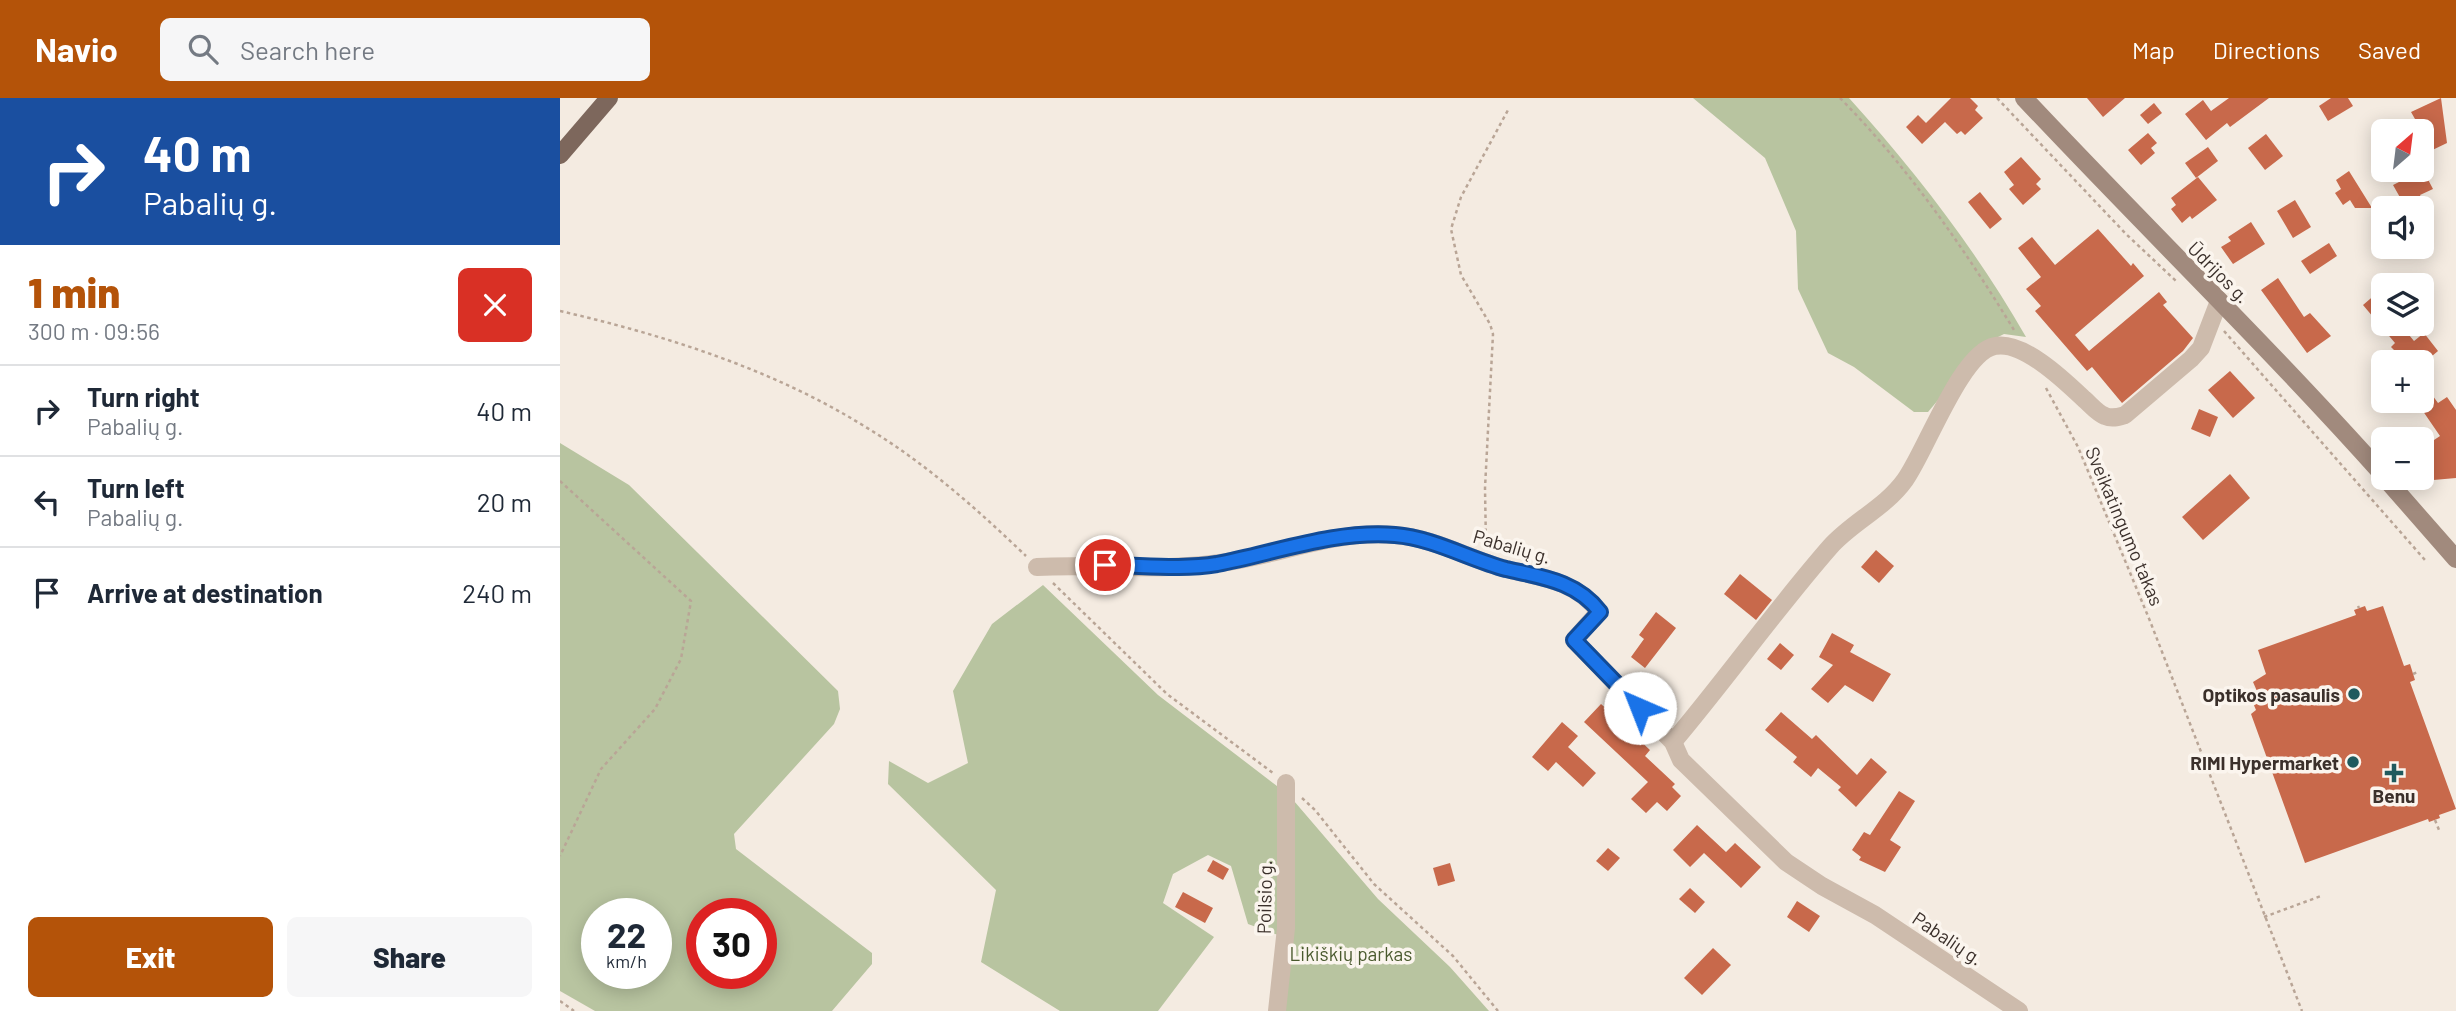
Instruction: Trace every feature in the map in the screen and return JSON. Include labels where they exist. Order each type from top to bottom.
[{"type":"main road","points":[[560,155],[609,98]]},
{"type":"main road","name":"Ūdrijos g.","points":[[2024,98],[2313,397],[2371,462]]},
{"type":"main road","name":"Ūdrijos g.","points":[[2395,490],[2456,559]]},
{"type":"street","points":[[1673,742],[1832,545],[1894,493],[1905,480],[1951,394],[1971,365],[1987,349],[1998,345],[2029,356],[2047,366],[2102,415],[2115,418],[2125,415],[2201,348],[2218,301]]},
{"type":"street","name":"Pabalių g.","points":[[1037,567],[1213,564],[1324,541],[1394,534],[1560,582],[1593,604],[1600,612],[1574,640],[1673,742],[1681,760],[1786,862],[1822,886],[1875,915],[2019,1011]]},
{"type":"street","name":"Poilsio g.","points":[[1277,1011],[1286,928],[1286,783]]},
{"type":"path","points":[[1840,98],[1928,202],[1979,274],[2015,332]]},
{"type":"path","points":[[1475,559],[1486,546],[1485,488],[1493,334],[1490,324],[1461,275],[1451,229],[1461,197],[1508,110]]},
{"type":"path","points":[[560,311],[664,338],[792,388],[863,425],[928,469],[984,516],[1167,694],[1286,783],[1315,810],[1374,884],[1453,957],[1498,1011]]},
{"type":"path","name":"Sveikatingumo takas","points":[[2041,379],[2078,447],[2145,609],[2302,1011]]},
{"type":"path","points":[[560,481],[691,601],[681,659],[655,709],[601,769],[560,856]]},
{"type":"path","points":[[2413,674],[2418,673]]},
{"type":"path","points":[[2435,820],[2439,830]]},
{"type":"path","points":[[2264,917],[2320,896]]},
{"type":"path","points":[[560,1001],[574,1011]]},
{"type":"green space","points":[[1693,98],[1849,98],[1898,154],[1944,213],[1987,273],[2026,337],[2004,334],[1986,343],[1928,412],[1914,412],[1854,367],[1828,353],[1798,289],[1796,231],[1765,158]]},
{"type":"green space","points":[[560,443],[629,485],[838,691],[840,709],[834,724],[734,834],[736,849],[872,953],[872,964],[832,1011],[595,1011],[560,991]]},
{"type":"green space","points":[[1043,585],[1158,695],[1277,786],[1280,857],[1278,935],[1248,924],[1231,866],[1208,855],[1173,874],[1163,903],[1214,937],[1158,1011],[1060,1011],[981,962],[996,890],[888,784],[889,761],[928,783],[968,763],[953,691],[992,624]]},
{"type":"green space","name":"Likiškių parkas","points":[[1294,801],[1378,899],[1450,967],[1489,1011],[1284,1011]]},
{"type":"building","points":[[1951,98],[1970,98],[1978,106],[1975,110],[1983,118],[1965,135],[1961,131],[1957,134],[1945,122],[1922,144],[1906,127],[1918,115],[1926,123]]},
{"type":"building","points":[[2087,98],[2125,98],[2103,117]]},
{"type":"building","points":[[2229,98],[2269,98],[2230,127],[2227,123],[2206,140],[2185,114],[2203,100],[2211,111]]},
{"type":"building","points":[[2331,98],[2348,98],[2353,106],[2328,121],[2319,106]]},
{"type":"building","points":[[2441,98],[2447,143],[2434,149],[2434,119],[2415,119],[2411,112]]},
{"type":"building","points":[[2154,103],[2162,113],[2148,124],[2140,115]]},
{"type":"building","points":[[2148,133],[2157,143],[2151,148],[2155,153],[2141,165],[2128,150]]},
{"type":"building","points":[[2266,134],[2283,156],[2265,170],[2248,148]]},
{"type":"building","points":[[2208,147],[2218,161],[2196,178],[2185,163]]},
{"type":"building","points":[[2021,157],[2041,179],[2036,184],[2041,189],[2023,205],[2009,189],[2014,185],[2004,172]]},
{"type":"building","points":[[2349,171],[2371,208],[2355,208],[2350,200],[2343,205],[2335,193],[2341,189],[2336,180]]},
{"type":"building","points":[[2198,177],[2217,200],[2192,219],[2190,216],[2182,223],[2171,209],[2176,205],[2171,198]]},
{"type":"building","points":[[2399,182],[2429,182],[2433,189],[2420,196],[2399,196],[2393,185]]},
{"type":"building","points":[[1980,192],[2002,219],[1990,229],[1968,202]]},
{"type":"building","points":[[2295,200],[2311,227],[2293,238],[2277,211]]},
{"type":"building","points":[[2251,222],[2265,244],[2233,264],[2221,247],[2231,241],[2228,237]]},
{"type":"building","points":[[2098,229],[2131,266],[2133,263],[2144,276],[2075,335],[2089,351],[2159,292],[2167,302],[2163,305],[2193,338],[2183,351],[2122,403],[2092,367],[2087,371],[2035,311],[2041,306],[2026,289],[2041,277],[2018,248],[2032,237],[2055,265]]},
{"type":"building","points":[[2329,243],[2337,256],[2310,274],[2301,261]]},
{"type":"building","points":[[2278,278],[2304,317],[2310,313],[2331,336],[2307,353],[2261,290]]},
{"type":"building","points":[[2371,298],[2371,314],[2363,305]]},
{"type":"building","points":[[2389,336],[2410,336],[2414,341],[2420,336],[2426,336],[2438,351],[2434,354],[2434,350],[2394,350],[2391,347],[2395,343]]},
{"type":"building","points":[[2230,371],[2255,398],[2233,418],[2208,390]]},
{"type":"building","points":[[2447,397],[2456,410],[2456,478],[2434,480],[2434,440],[2440,436],[2424,413],[2434,413],[2434,398],[2438,403]]},
{"type":"building","points":[[2199,409],[2218,417],[2210,437],[2191,429]]},
{"type":"building","points":[[2230,474],[2250,498],[2203,540],[2182,517]]},
{"type":"building","points":[[1876,550],[1894,566],[1879,583],[1861,567]]},
{"type":"building","points":[[1740,574],[1772,600],[1756,620],[1724,594]]},
{"type":"building","name":"RIMI Hypermarket","points":[[2365,606],[2367,611],[2383,606],[2404,666],[2410,664],[2415,680],[2410,682],[2456,809],[2429,822],[2428,819],[2305,863],[2251,714],[2256,710],[2253,703],[2260,698],[2253,682],[2266,674],[2258,650],[2356,615],[2354,610]]},
{"type":"building","points":[[1656,612],[1676,628],[1645,668],[1631,657],[1644,639],[1639,635]]},
{"type":"building","points":[[1832,633],[1854,645],[1850,652],[1891,674],[1873,702],[1845,685],[1828,703],[1811,689],[1833,665],[1819,657]]},
{"type":"building","points":[[1780,643],[1794,655],[1781,670],[1767,659]]},
{"type":"building","points":[[1601,704],[1620,721],[1613,728],[1631,744],[1637,738],[1650,750],[1645,756],[1675,784],[1672,787],[1681,796],[1667,811],[1657,802],[1646,813],[1631,799],[1648,782],[1584,722]]},
{"type":"building","points":[[1781,712],[1812,739],[1816,735],[1857,775],[1871,758],[1887,772],[1856,807],[1838,790],[1841,787],[1818,768],[1811,777],[1793,762],[1797,757],[1765,730]]},
{"type":"building","points":[[1562,722],[1578,736],[1568,747],[1596,773],[1583,787],[1556,762],[1548,771],[1532,757]]},
{"type":"building","points":[[1899,791],[1915,801],[1890,840],[1901,847],[1885,872],[1859,860],[1861,857],[1852,850],[1864,832],[1870,835]]},
{"type":"building","points":[[1697,825],[1726,852],[1735,843],[1761,867],[1741,888],[1704,853],[1690,867],[1673,850]]},
{"type":"building","points":[[1608,848],[1620,858],[1608,871],[1596,861]]},
{"type":"building","points":[[1213,860],[1229,869],[1223,880],[1207,871]]},
{"type":"building","points":[[1450,863],[1455,881],[1438,886],[1433,868]]},
{"type":"building","points":[[1690,888],[1705,902],[1695,913],[1679,899]]},
{"type":"building","points":[[1183,892],[1213,908],[1205,923],[1175,907]]},
{"type":"building","points":[[1797,901],[1820,916],[1809,932],[1787,917]]},
{"type":"building","points":[[1713,948],[1731,965],[1702,995],[1684,978]]},
{"type":"place","name":"Optikos pasaulis","points":[[2354,694]]},
{"type":"place","name":"RIMI Hypermarket","points":[[2353,762]]},
{"type":"place","name":"Benu","points":[[2394,773]]},
{"type":"route","points":[[1105,565],[1213,564],[1351,537],[1394,534],[1413,538],[1486,564],[1560,582],[1578,591],[1600,612],[1574,640],[1640,708]]}]
